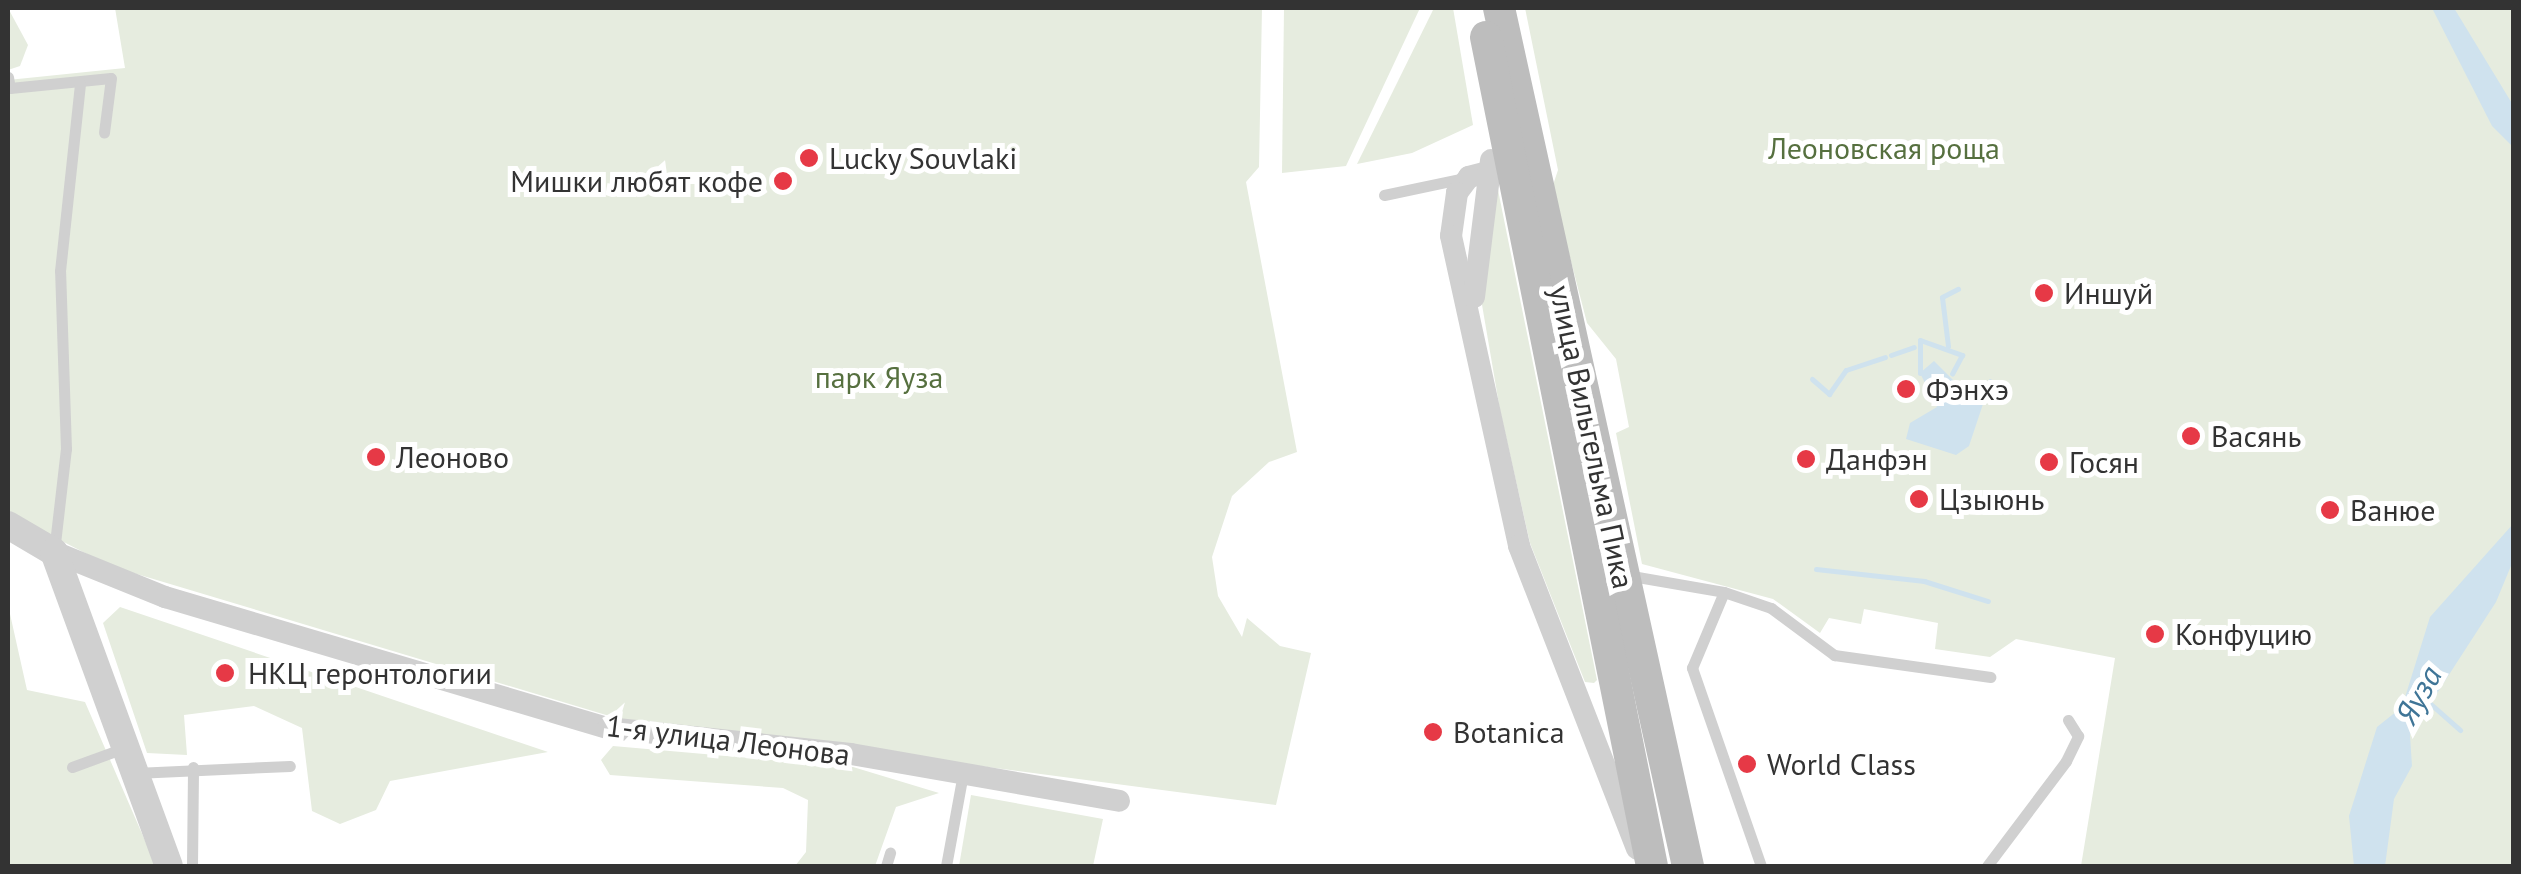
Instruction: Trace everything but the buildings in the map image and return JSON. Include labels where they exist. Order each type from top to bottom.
[{"type":"main road","name":"улица Вильгельма Пика","points":[[1481,8],[1500,122],[1501,171],[1631,682],[1688,866]]},
{"type":"main road","name":"улица Вильгельма Пика","points":[[1499,8],[1501,171],[1621,576],[1652,866]]},
{"type":"street","points":[[1501,171],[1475,330],[1519,546],[1575,682],[1643,866]]},
{"type":"street","name":"1-я улица Леонова","points":[[8,525],[54,552],[164,597],[608,728],[963,773],[1118,801]]},
{"type":"street","points":[[54,552],[169,866]]},
{"type":"street","points":[[1575,682],[1592,695],[1631,682]]},
{"type":"lane","points":[[8,77],[10,88],[111,78],[104,133]]},
{"type":"lane","points":[[54,552],[66,449],[60,271],[80,84]]},
{"type":"lane","points":[[1384,195],[1501,171]]},
{"type":"lane","points":[[1621,576],[1724,592],[1772,608],[1834,654],[1990,677]]},
{"type":"lane","points":[[1724,592],[1692,668],[1761,866]]},
{"type":"lane","points":[[1987,866],[2066,762],[2078,736],[2068,720]]},
{"type":"lane","points":[[72,766],[129,761],[193,767],[290,766]]},
{"type":"lane","points":[[192,866],[193,767]]},
{"type":"lane","points":[[946,866],[963,773]]},
{"type":"green space","points":[[8,8],[28,45],[20,66],[8,70]]},
{"type":"green space","name":"парк Яуза","points":[[115,8],[1262,8],[1259,167],[1246,182],[1297,452],[1269,462],[1232,496],[1212,557],[1218,596],[1242,637],[1247,618],[1280,646],[1311,653],[1276,805],[616,718],[110,566],[8,513],[8,80],[125,68]]},
{"type":"green space","points":[[1284,8],[1420,8],[1346,166],[1282,173]]},
{"type":"green space","points":[[1434,8],[1453,8],[1473,125],[1412,153],[1357,164]]},
{"type":"green space","name":"Леоновская роща","points":[[1525,8],[2513,8],[2513,866],[2081,866],[2115,658],[2016,639],[1990,657],[1935,649],[1938,623],[1864,609],[1861,624],[1829,618],[1820,633],[1773,599],[1642,564],[1616,433],[1629,427],[1616,359],[1587,323],[1552,188],[1558,170]]},
{"type":"green space","points":[[1496,180],[1597,680],[1594,683],[1585,682],[1530,543],[1500,410],[1480,293]]},
{"type":"green space","points":[[8,605],[27,690],[85,702],[156,866],[8,866]]},
{"type":"green space","points":[[120,607],[548,752],[390,781],[376,810],[340,824],[312,811],[302,728],[254,706],[184,715],[187,755],[147,753],[103,623]]},
{"type":"green space","points":[[613,746],[853,767],[939,793],[896,807],[875,866],[795,866],[806,852],[808,800],[783,788],[610,775],[601,760]]},
{"type":"green space","points":[[971,795],[1103,819],[1093,866],[959,866]]},
{"type":"water","points":[[2432,8],[2454,8],[2513,105],[2513,147],[2492,126]]},
{"type":"water","points":[[1934,361],[1969,396],[1990,379],[2000,383],[1987,392],[1969,446],[1956,455],[1906,439],[1910,423],[1937,407],[1920,373]]},
{"type":"water","name":"Яуза","points":[[2513,524],[2513,561],[2496,602],[2410,735],[2412,766],[2394,799],[2385,866],[2354,866],[2349,816],[2377,727],[2402,707],[2430,617]]},
{"type":"waterway","points":[[1948,346],[1942,297],[1958,289]]},
{"type":"waterway","points":[[1920,373],[1920,340],[1962,355],[1952,374]]},
{"type":"waterway","points":[[1891,355],[1914,347]]},
{"type":"waterway","points":[[1812,379],[1829,394],[1846,370],[1885,357]]},
{"type":"waterway","points":[[1816,569],[1924,581],[1988,601]]},
{"type":"waterway","name":"Яуза","points":[[2425,699],[2460,730]]},
{"type":"place","name":"Lucky Souvlaki","points":[[809,158]]},
{"type":"place","name":"Мишки любят кофе","points":[[783,181]]},
{"type":"place","name":"Иншуй","points":[[2044,293]]},
{"type":"place","name":"Фэнхэ","points":[[1906,389]]},
{"type":"place","name":"Васянь","points":[[2191,436]]},
{"type":"place","name":"Леоново","points":[[376,457]]},
{"type":"place","name":"Данфэн","points":[[1806,459]]},
{"type":"place","name":"Госян","points":[[2049,462]]},
{"type":"place","name":"Цзыюнь","points":[[1919,499]]},
{"type":"place","name":"Ванюе","points":[[2330,510]]},
{"type":"place","name":"Конфуцию","points":[[2155,634]]},
{"type":"place","name":"НКЦ геронтологии","points":[[225,673]]},
{"type":"place","name":"Botanica","points":[[1433,732]]},
{"type":"place","name":"World Class","points":[[1747,764]]}]
